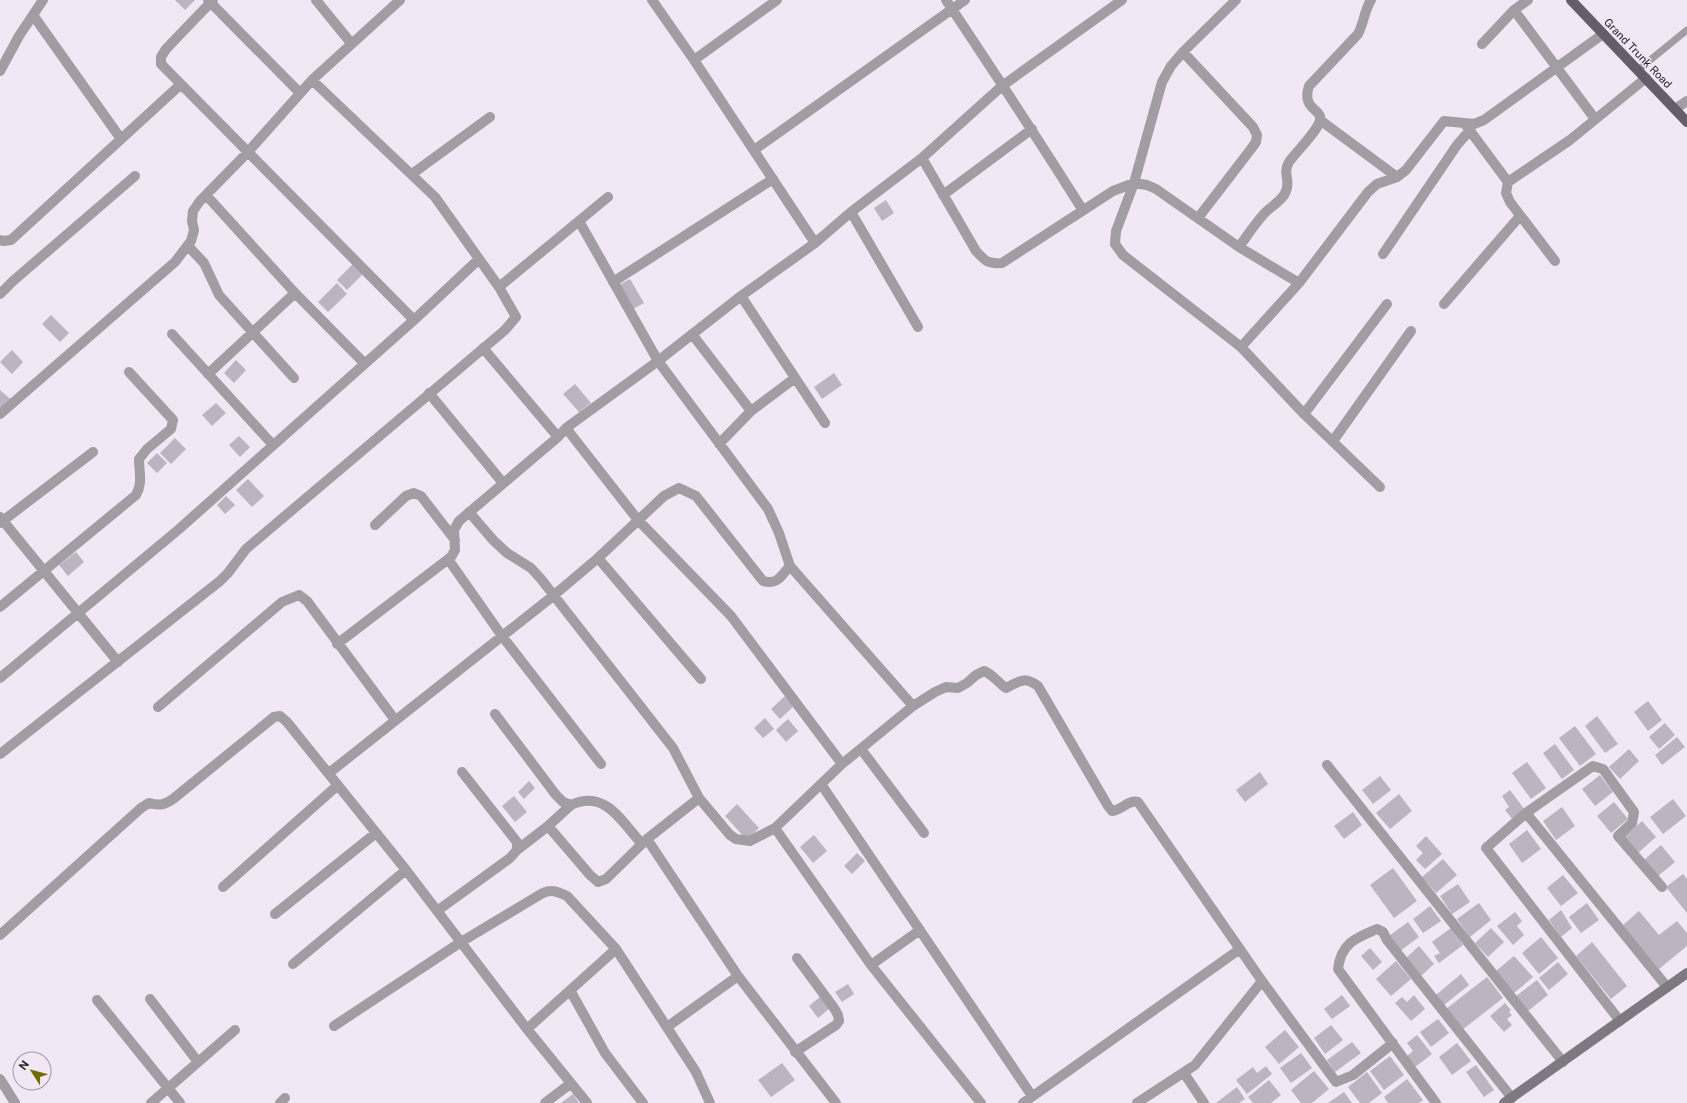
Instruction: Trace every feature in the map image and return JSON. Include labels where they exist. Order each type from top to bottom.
[{"type":"main road","name":"Grand Trunk Road","points":[[1571,0],[1687,122]]},
{"type":"main road","points":[[1508,1100],[1687,973]]},
{"type":"street","points":[[0,71],[2,59],[43,0]]},
{"type":"street","points":[[316,0],[351,43]]},
{"type":"street","points":[[0,414],[175,262],[191,241],[194,230],[192,221],[193,211],[206,195],[247,153],[312,80],[400,0]]},
{"type":"street","points":[[652,0],[774,179],[815,243]]},
{"type":"street","points":[[694,60],[777,0]]},
{"type":"street","points":[[946,0],[1002,86],[1032,128],[1082,209]]},
{"type":"street","points":[[754,150],[965,0]]},
{"type":"street","points":[[337,644],[448,558],[455,550],[454,530],[459,521],[558,437],[566,428],[658,361],[741,296],[815,243],[850,212],[922,158],[1002,86],[1122,0]]},
{"type":"street","points":[[1236,0],[1183,52],[1171,66],[1162,82],[1134,183],[1116,231],[1115,244],[1123,255],[1241,347],[1304,414],[1380,487]]},
{"type":"street","points":[[1239,247],[1264,214],[1286,192],[1288,183],[1285,172],[1289,163],[1317,127],[1320,120],[1320,114],[1309,103],[1306,95],[1309,86],[1358,34],[1363,24],[1365,12],[1371,0]]},
{"type":"street","points":[[1482,44],[1514,10],[1528,0]]},
{"type":"street","points":[[300,93],[210,1],[161,57],[161,64],[180,85],[414,320]]},
{"type":"street","points":[[1514,10],[1595,119]]},
{"type":"street","points":[[33,15],[121,139]]},
{"type":"street","points":[[1383,254],[1468,127],[1484,120],[1603,34]]},
{"type":"street","points":[[1183,52],[1253,127],[1257,135],[1256,142],[1198,218]]},
{"type":"street","points":[[1508,182],[1570,140],[1646,78]]},
{"type":"street","points":[[0,754],[220,581],[246,549],[505,330],[516,316],[499,287],[478,260],[435,198],[412,174],[312,80]]},
{"type":"street","points":[[0,240],[12,240],[180,85]]},
{"type":"street","points":[[1675,109],[1687,101]]},
{"type":"street","points":[[412,174],[490,117]]},
{"type":"street","points":[[1320,120],[1397,178]]},
{"type":"street","points":[[1241,347],[1299,283],[1368,192],[1377,184],[1397,178],[1406,170],[1444,121],[1451,121],[1468,127],[1508,182],[1506,194],[1510,202],[1555,262]]},
{"type":"street","points":[[943,195],[1032,128]]},
{"type":"street","points":[[922,158],[976,251],[983,259],[992,264],[1002,263],[1082,209],[1112,191],[1134,183],[1147,184],[1156,189],[1239,247],[1299,283]]},
{"type":"street","points":[[0,294],[13,281],[135,176]]},
{"type":"street","points":[[613,282],[774,179]]},
{"type":"street","points":[[206,195],[296,293],[364,363]]},
{"type":"street","points":[[499,287],[608,197]]},
{"type":"street","points":[[850,212],[918,327]]},
{"type":"street","points":[[1444,304],[1520,216]]},
{"type":"street","points":[[579,221],[658,361],[768,509],[779,532],[790,566],[913,706]]},
{"type":"street","points":[[188,246],[204,263],[219,295],[294,378]]},
{"type":"street","points":[[0,678],[178,530],[414,320],[478,260]]},
{"type":"street","points":[[208,374],[296,293]]},
{"type":"street","points":[[741,296],[825,423]]},
{"type":"street","points":[[1304,414],[1387,304]]},
{"type":"street","points":[[1333,442],[1411,331]]},
{"type":"street","points":[[172,334],[273,445]]},
{"type":"street","points":[[692,334],[751,411]]},
{"type":"street","points":[[483,348],[558,437]]},
{"type":"street","points":[[0,607],[136,495],[140,488],[141,481],[139,459],[147,449],[172,428],[173,420],[129,372]]},
{"type":"street","points":[[719,444],[751,411],[795,378]]},
{"type":"street","points":[[429,393],[503,483]]},
{"type":"street","points":[[566,428],[638,520],[731,616],[842,764]]},
{"type":"street","points":[[93,452],[1,520],[118,662]]},
{"type":"street","points":[[329,773],[553,596],[598,558],[664,496],[679,488],[696,496],[763,581],[770,583],[776,581],[790,566]]},
{"type":"street","points":[[375,525],[406,496],[414,493],[421,496],[455,541]]},
{"type":"street","points":[[469,512],[493,540],[507,553],[531,568],[672,748],[699,798],[730,835],[736,839],[750,841],[775,828],[842,764],[913,706],[935,692],[946,687],[958,688],[968,683],[976,675],[984,671],[992,674],[999,683],[1006,688],[1023,679],[1030,681],[1038,686],[1108,806],[1112,811],[1118,810],[1131,801],[1138,802],[1262,981],[1336,1082],[1353,1075],[1393,1043]]},
{"type":"street","points":[[448,558],[502,636],[601,764]]},
{"type":"street","points":[[598,558],[701,678]]},
{"type":"street","points":[[158,707],[282,602],[299,594],[307,601],[337,644],[395,720]]},
{"type":"street","points":[[495,714],[556,795],[563,802],[571,804]]},
{"type":"street","points":[[0,935],[141,808],[149,803],[164,805],[174,799],[274,717],[280,716],[287,722],[329,773],[406,870],[527,1029],[570,1084],[587,1103]]},
{"type":"street","points":[[861,749],[924,833]]},
{"type":"street","points":[[1328,765],[1563,1062]]},
{"type":"street","points":[[1620,1021],[1486,848],[1526,813],[1588,768],[1592,766],[1599,767],[1634,812],[1632,823],[1618,836],[1662,887]]},
{"type":"street","points":[[462,772],[516,842],[517,850]]},
{"type":"street","points":[[821,784],[1032,1096]]},
{"type":"street","points":[[223,887],[338,785]]},
{"type":"street","points":[[548,826],[590,875],[598,882],[606,879],[644,841],[699,798]]},
{"type":"street","points":[[436,911],[510,858],[517,850],[548,826],[571,804],[580,800],[591,799],[601,802],[612,810],[644,841],[738,976],[795,1052],[836,1103]]},
{"type":"street","points":[[1526,813],[1667,987]]},
{"type":"street","points":[[775,828],[871,966],[981,1103]]},
{"type":"street","points":[[275,914],[376,833]]},
{"type":"street","points":[[293,964],[406,870]]},
{"type":"street","points":[[334,1026],[461,942],[549,890],[566,896],[616,949],[696,1072],[710,1103]]},
{"type":"street","points":[[1436,1103],[1338,969],[1339,957],[1350,942],[1377,929],[1383,932],[1387,940],[1508,1100]]},
{"type":"street","points":[[871,966],[920,930]]},
{"type":"street","points":[[527,1029],[616,949]]},
{"type":"street","points":[[1023,1103],[1240,949]]},
{"type":"street","points":[[795,1052],[836,1025],[839,1021],[838,1015],[834,1008],[797,958]]},
{"type":"street","points":[[667,1027],[738,976]]},
{"type":"street","points":[[1137,1103],[1195,1065],[1262,981]]},
{"type":"street","points":[[570,990],[605,1053],[618,1073],[643,1103]]},
{"type":"street","points":[[150,999],[198,1062]]},
{"type":"street","points":[[97,1000],[180,1103]]},
{"type":"street","points":[[151,1103],[235,1030]]},
{"type":"street","points":[[1184,1073],[1204,1103]]},
{"type":"street","points":[[0,1079],[15,1103]]},
{"type":"street","points":[[545,1103],[570,1084]]},
{"type":"lane","points":[[1638,70],[1687,30]]},
{"type":"building","points":[[175,0],[195,0],[185,10]]},
{"type":"building","points":[[886,200],[894,213],[882,221],[874,208]]},
{"type":"building","points":[[358,259],[368,269],[347,290],[337,280]]},
{"type":"building","points":[[630,279],[644,303],[633,309],[619,285]]},
{"type":"building","points":[[337,283],[347,294],[328,312],[318,302]]},
{"type":"building","points":[[51,315],[69,333],[60,342],[42,324]]},
{"type":"building","points":[[12,350],[23,362],[12,374],[0,362]]},
{"type":"building","points":[[236,360],[246,370],[234,383],[224,373]]},
{"type":"building","points":[[834,373],[842,385],[822,399],[814,387]]},
{"type":"building","points":[[575,384],[591,403],[579,412],[563,394]]},
{"type":"building","points":[[0,390],[16,404],[8,413],[0,406]]},
{"type":"building","points":[[216,403],[226,413],[212,426],[202,415]]},
{"type":"building","points":[[239,436],[250,447],[240,457],[229,445]]},
{"type":"building","points":[[175,438],[186,449],[171,464],[160,453]]},
{"type":"building","points":[[157,453],[167,463],[157,473],[147,463]]},
{"type":"building","points":[[248,479],[264,496],[252,507],[236,490]]},
{"type":"building","points":[[226,496],[235,505],[225,514],[217,505]]},
{"type":"building","points":[[76,552],[84,562],[68,576],[59,565]]},
{"type":"building","points":[[785,696],[794,706],[780,719],[771,709]]},
{"type":"building","points":[[1648,701],[1662,720],[1648,731],[1634,712]]},
{"type":"building","points":[[1597,716],[1618,744],[1605,753],[1585,726]]},
{"type":"building","points":[[765,718],[774,729],[763,738],[754,728]]},
{"type":"building","points":[[788,719],[798,731],[786,742],[776,730]]},
{"type":"building","points":[[1665,723],[1675,735],[1659,749],[1649,737]]},
{"type":"building","points":[[1575,726],[1596,754],[1580,766],[1559,738]]},
{"type":"building","points":[[1677,737],[1685,747],[1662,765],[1655,755]]},
{"type":"building","points":[[1555,744],[1574,770],[1562,779],[1543,753]]},
{"type":"building","points":[[1629,749],[1639,761],[1620,779],[1609,767]]},
{"type":"building","points":[[1527,762],[1546,788],[1531,799],[1512,773]]},
{"type":"building","points":[[1260,772],[1268,784],[1245,802],[1236,790]]},
{"type":"building","points":[[1600,775],[1613,792],[1595,806],[1582,789]]},
{"type":"building","points":[[1380,776],[1391,790],[1373,804],[1362,790]]},
{"type":"building","points":[[529,781],[535,788],[524,799],[518,792]]},
{"type":"building","points":[[1510,790],[1525,810],[1513,820],[1505,810],[1509,807],[1502,796]]},
{"type":"building","points":[[1399,794],[1412,811],[1390,829],[1376,813]]},
{"type":"building","points":[[514,796],[527,812],[515,822],[502,806]]},
{"type":"building","points":[[1673,799],[1686,816],[1663,834],[1650,817]]},
{"type":"building","points":[[1614,802],[1628,819],[1611,833],[1597,816]]},
{"type":"building","points":[[737,804],[759,828],[747,840],[725,816]]},
{"type":"building","points":[[1562,807],[1575,826],[1556,840],[1543,821]]},
{"type":"building","points":[[1353,812],[1362,825],[1344,839],[1334,826]]},
{"type":"building","points":[[1642,821],[1656,837],[1638,853],[1624,837]]},
{"type":"building","points":[[1527,830],[1541,849],[1522,863],[1509,844]]},
{"type":"building","points":[[814,835],[827,851],[813,863],[800,847]]},
{"type":"building","points":[[1426,836],[1442,854],[1425,869],[1416,860],[1423,853],[1416,846]]},
{"type":"building","points":[[1661,845],[1675,862],[1658,876],[1644,860]]},
{"type":"building","points":[[857,853],[865,861],[852,874],[844,866]]},
{"type":"building","points":[[1443,859],[1457,875],[1436,893],[1422,877]]},
{"type":"building","points":[[1393,868],[1417,901],[1394,918],[1370,885]]},
{"type":"building","points":[[1683,874],[1687,879],[1687,913],[1666,887]]},
{"type":"building","points":[[1563,875],[1578,893],[1561,906],[1547,888]]},
{"type":"building","points":[[1458,884],[1470,902],[1452,914],[1440,896]]},
{"type":"building","points":[[1479,903],[1491,920],[1470,937],[1457,919]]},
{"type":"building","points":[[1587,903],[1599,920],[1581,933],[1569,917]]},
{"type":"building","points":[[1430,906],[1441,921],[1423,933],[1413,919]]},
{"type":"building","points":[[1561,910],[1572,928],[1561,937],[1549,920]]},
{"type":"building","points":[[1639,911],[1659,935],[1677,921],[1687,933],[1687,946],[1659,969],[1623,925]]},
{"type":"building","points":[[1515,912],[1522,921],[1517,926],[1524,935],[1513,945],[1497,926]]},
{"type":"building","points":[[1408,922],[1419,937],[1400,951],[1389,936]]},
{"type":"building","points":[[1451,928],[1463,945],[1439,963],[1434,956],[1440,953],[1432,942]]},
{"type":"building","points":[[1491,928],[1504,942],[1488,957],[1475,943]]},
{"type":"building","points":[[1541,937],[1558,958],[1539,974],[1522,953]]},
{"type":"building","points":[[1592,942],[1627,986],[1611,999],[1576,956]]},
{"type":"building","points":[[1419,946],[1434,964],[1421,976],[1406,958]]},
{"type":"building","points":[[1370,948],[1382,962],[1373,970],[1361,956]]},
{"type":"building","points":[[1514,956],[1533,977],[1514,993],[1496,971]]},
{"type":"building","points":[[1396,961],[1411,979],[1391,996],[1376,979]]},
{"type":"building","points":[[1558,962],[1568,974],[1549,990],[1539,978]]},
{"type":"building","points":[[1461,974],[1469,985],[1444,1005],[1436,995]]},
{"type":"building","points":[[1487,977],[1503,998],[1462,1030],[1446,1009]]},
{"type":"building","points":[[1537,980],[1548,995],[1528,1011],[1516,996]]},
{"type":"building","points":[[848,984],[854,994],[842,1002],[835,992]]},
{"type":"building","points":[[1342,995],[1350,1006],[1332,1019],[1324,1009]]},
{"type":"building","points":[[1414,995],[1425,1009],[1411,1021],[1395,1003],[1402,997],[1407,1002]]},
{"type":"building","points":[[821,996],[830,1008],[818,1018],[809,1006]]},
{"type":"building","points":[[1505,1003],[1511,1010],[1509,1012],[1512,1015],[1507,1019],[1512,1025],[1504,1032],[1490,1016]]},
{"type":"building","points":[[1438,1019],[1449,1033],[1431,1047],[1420,1032]]},
{"type":"building","points":[[1331,1025],[1343,1040],[1325,1054],[1314,1038]]},
{"type":"building","points":[[1285,1030],[1299,1047],[1279,1064],[1265,1047]]},
{"type":"building","points":[[1417,1035],[1432,1054],[1415,1067],[1407,1056],[1413,1051],[1407,1043]]},
{"type":"building","points":[[1352,1042],[1361,1053],[1335,1072],[1327,1060]]},
{"type":"building","points":[[1457,1043],[1471,1061],[1452,1075],[1439,1057]]},
{"type":"building","points":[[1301,1053],[1312,1068],[1291,1083],[1280,1068]]},
{"type":"building","points":[[1390,1056],[1404,1075],[1384,1090],[1370,1071]]},
{"type":"building","points":[[782,1063],[795,1080],[771,1097],[758,1080]]},
{"type":"building","points":[[1476,1065],[1494,1090],[1484,1097],[1466,1072]]},
{"type":"building","points":[[1266,1066],[1272,1074],[1247,1094],[1236,1080],[1253,1067],[1257,1073]]},
{"type":"building","points":[[1314,1071],[1329,1089],[1312,1103],[1301,1103],[1291,1090]]},
{"type":"building","points":[[1367,1072],[1382,1093],[1369,1103],[1360,1103],[1348,1087]]},
{"type":"building","points":[[1407,1079],[1423,1100],[1419,1103],[1388,1103],[1384,1097]]},
{"type":"building","points":[[1269,1080],[1281,1095],[1271,1103],[1253,1103],[1248,1097]]},
{"type":"building","points":[[1237,1087],[1245,1099],[1239,1103],[1216,1103]]},
{"type":"building","points":[[1344,1092],[1352,1103],[1328,1103]]},
{"type":"building","points":[[573,1094],[579,1103],[561,1103]]}]
